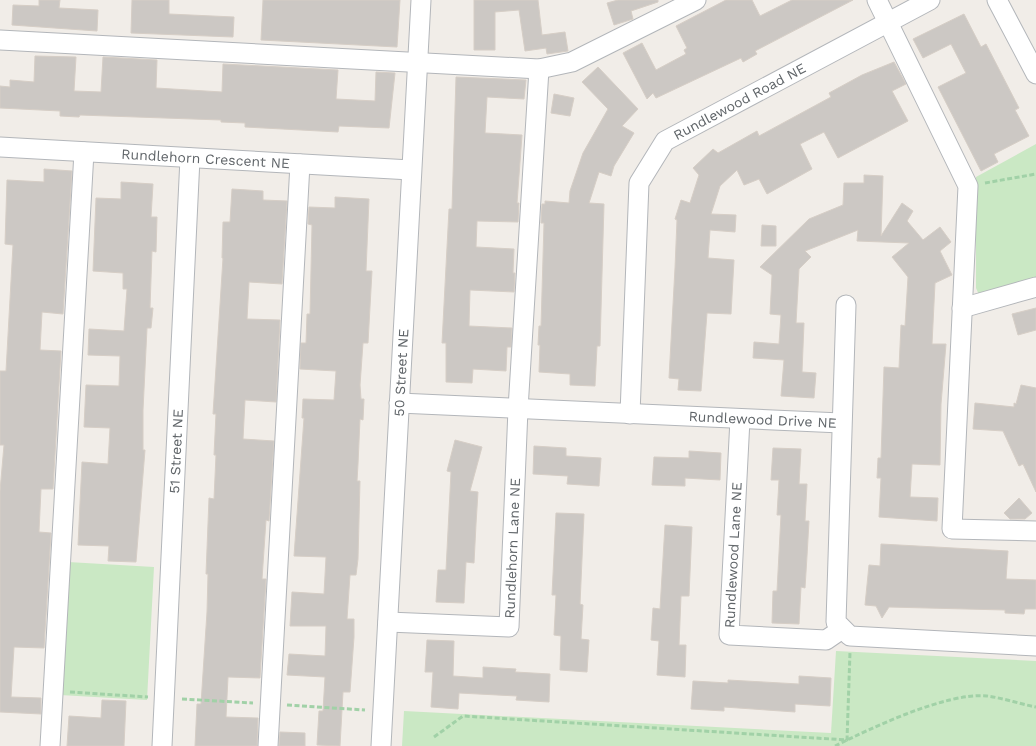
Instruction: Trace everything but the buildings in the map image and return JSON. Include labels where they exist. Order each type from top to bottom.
[{"type":"street","name":"50 Street NE","points":[[381,746],[421,0]]},
{"type":"street","points":[[0,40],[538,69],[572,62],[696,0]]},
{"type":"street","points":[[876,0],[968,186],[952,529],[1036,531]]},
{"type":"street","name":"Rundlewood Road NE","points":[[630,414],[639,183],[665,141],[930,0]]},
{"type":"street","points":[[997,0],[1036,74]]},
{"type":"street","points":[[518,409],[538,69]]},
{"type":"street","name":"Rundlehorn Crescent NE","points":[[0,147],[411,170]]},
{"type":"street","points":[[50,746],[84,152]]},
{"type":"street","name":"51 Street NE","points":[[162,746],[190,158]]},
{"type":"street","points":[[268,746],[300,164]]},
{"type":"street","points":[[962,308],[1036,287]]},
{"type":"street","points":[[841,423],[846,305]]},
{"type":"street","name":"Rundlewood Drive NE","points":[[399,403],[841,423],[836,622],[846,632]]},
{"type":"street","name":"Rundlehorn Lane NE","points":[[388,622],[509,627],[518,409]]},
{"type":"street","name":"Rundlewood Lane NE","points":[[740,419],[730,635],[826,640],[846,632]]},
{"type":"street","points":[[846,632],[1036,646]]},
{"type":"path","points":[[968,186],[1036,174]]},
{"type":"path","points":[[846,632],[847,740]]},
{"type":"path","points":[[52,691],[384,711]]},
{"type":"path","points":[[835,746],[882,723],[947,701],[986,696],[1036,707]]},
{"type":"path","points":[[434,737],[463,716],[847,740]]},
{"type":"green space","points":[[1036,144],[1036,280],[980,297],[976,288],[976,177]]},
{"type":"green space","points":[[68,562],[154,567],[147,700],[60,695]]},
{"type":"green space","points":[[836,651],[1036,661],[1036,746],[402,746],[404,711],[831,733]]}]
